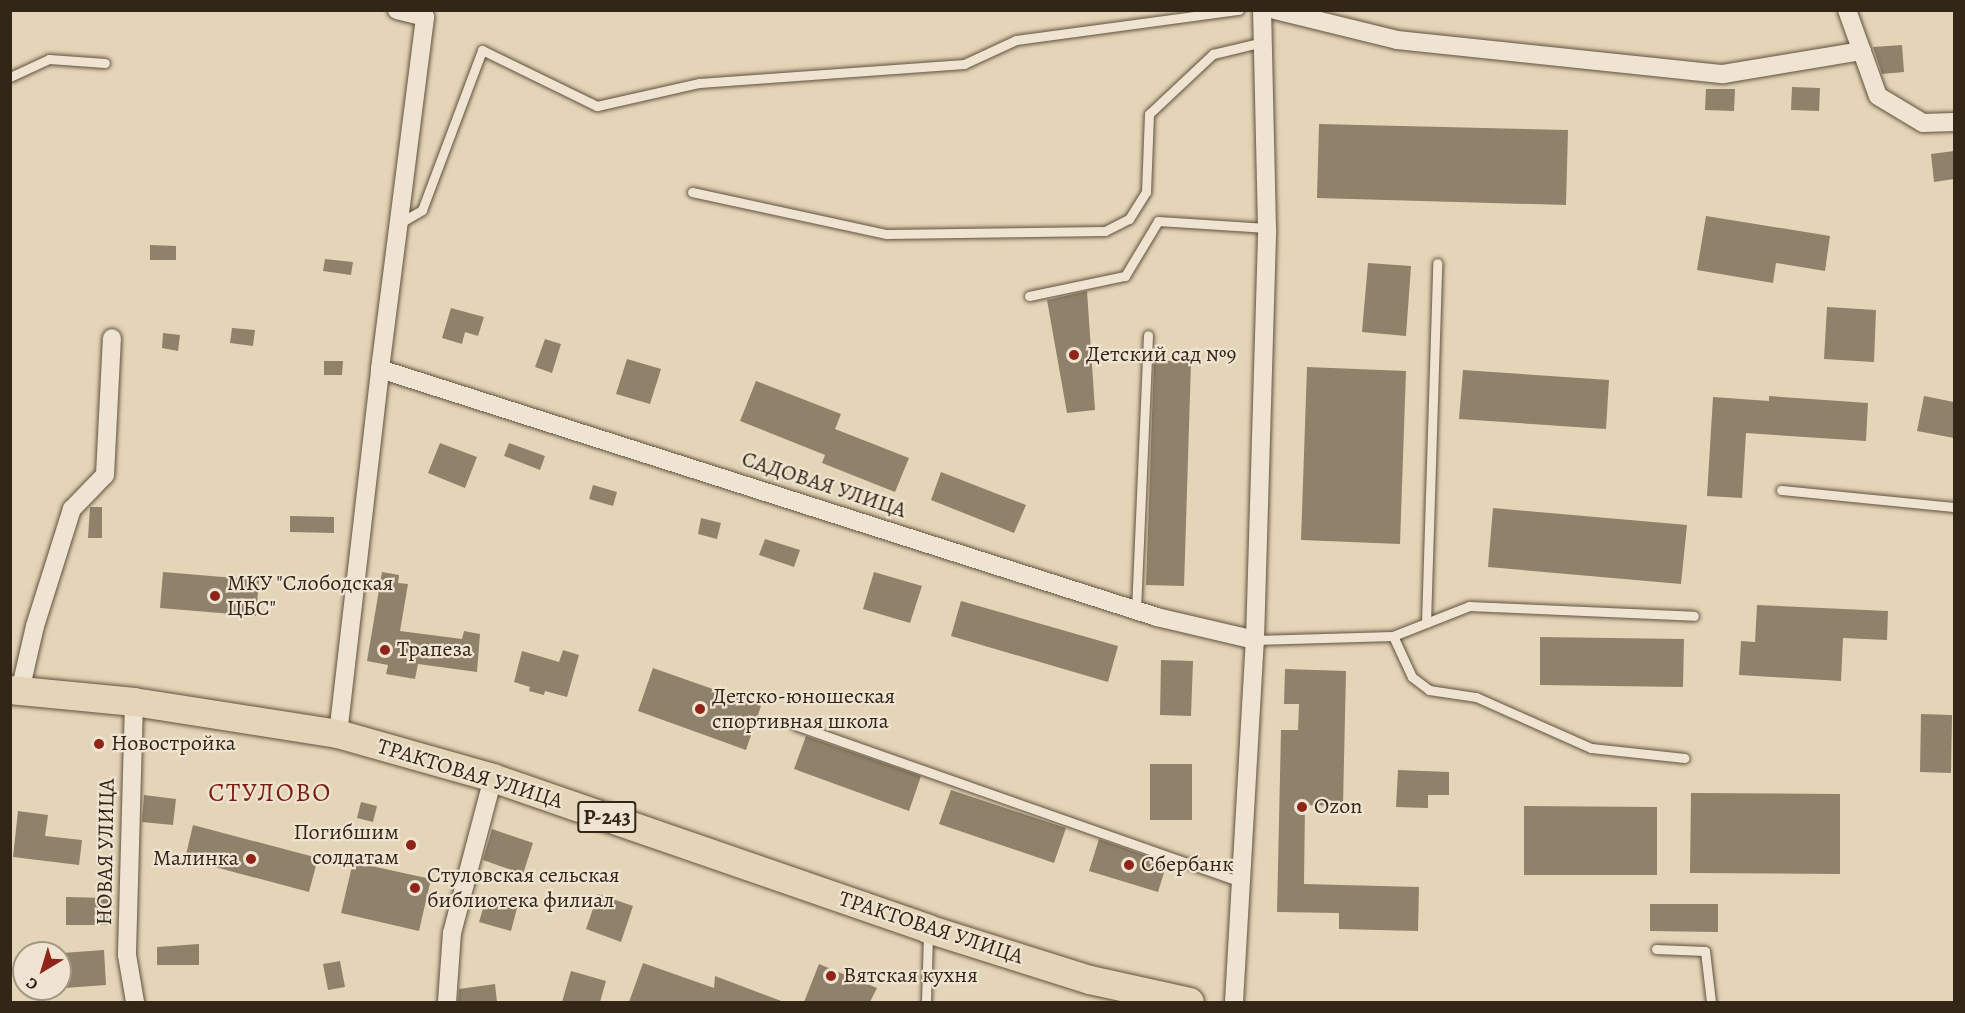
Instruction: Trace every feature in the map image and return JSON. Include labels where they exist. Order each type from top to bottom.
[{"type":"highway","name":"ТРАКТОВАЯ УЛИЦА","points":[[15,690],[134,702],[338,734],[493,778],[928,929],[1090,980],[1190,1002]]},
{"type":"street","points":[[338,734],[380,369],[425,17],[397,10]]},
{"type":"street","points":[[1234,1002],[1256,640],[1267,228],[1262,10]]},
{"type":"street","points":[[1275,10],[1397,40],[1723,74],[1862,51]]},
{"type":"street","points":[[1847,10],[1878,96],[1923,123],[1954,122]]},
{"type":"street","points":[[15,690],[72,509],[105,475],[112,338]]},
{"type":"street","name":"САДОВАЯ УЛИЦА","points":[[380,369],[1136,610],[1256,640]]},
{"type":"street","name":"НОВАЯ УЛИЦА","points":[[134,702],[127,955],[135,1002]]},
{"type":"street","points":[[447,1002],[452,933],[493,778]]},
{"type":"lane","points":[[399,224],[422,210],[482,50],[597,106],[699,83],[964,64],[1016,40],[1239,10]]},
{"type":"lane","points":[[692,192],[887,234],[1105,231],[1129,219],[1146,192],[1149,114],[1213,54],[1263,42]]},
{"type":"lane","points":[[10,77],[50,59],[105,63]]},
{"type":"lane","points":[[1029,296],[1125,276],[1158,221],[1267,228]]},
{"type":"lane","points":[[1426,623],[1437,263]]},
{"type":"lane","points":[[1136,610],[1148,335]]},
{"type":"lane","points":[[1781,490],[1954,507]]},
{"type":"lane","points":[[1256,640],[1393,636],[1469,606],[1694,616]]},
{"type":"lane","points":[[1393,636],[1412,677],[1429,690],[1476,697],[1591,748],[1684,758]]},
{"type":"lane","points":[[795,725],[1241,882]]},
{"type":"lane","points":[[926,1002],[928,929]]},
{"type":"lane","points":[[1656,949],[1705,951],[1711,1002]]},
{"type":"building","points":[[1902,45],[1904,72],[1882,74],[1873,47]]},
{"type":"building","points":[[1792,87],[1820,88],[1819,111],[1791,110]]},
{"type":"building","points":[[1706,89],[1735,89],[1734,111],[1705,110]]},
{"type":"building","points":[[1319,124],[1568,130],[1566,205],[1317,198]]},
{"type":"building","points":[[1954,151],[1954,179],[1934,182],[1931,154]]},
{"type":"building","points":[[1706,216],[1830,236],[1825,271],[1776,263],[1773,283],[1697,270]]},
{"type":"building","points":[[150,245],[176,246],[176,260],[150,260]]},
{"type":"building","points":[[325,259],[353,262],[351,275],[323,271]]},
{"type":"building","points":[[1368,263],[1411,266],[1406,336],[1362,332]]},
{"type":"building","name":"Детский сад №9","points":[[1087,291],[1095,410],[1067,413],[1047,300]]},
{"type":"building","points":[[1827,307],[1876,310],[1874,362],[1824,359]]},
{"type":"building","points":[[451,308],[484,317],[478,336],[465,332],[462,344],[442,338]]},
{"type":"building","points":[[232,328],[255,330],[253,346],[230,343]]},
{"type":"building","points":[[163,333],[180,335],[178,351],[162,348]]},
{"type":"building","points":[[545,339],[561,344],[552,373],[535,367]]},
{"type":"building","points":[[627,359],[661,369],[650,404],[616,394]]},
{"type":"building","points":[[1154,360],[1191,362],[1184,586],[1146,585]]},
{"type":"building","points":[[324,361],[343,361],[342,375],[324,375]]},
{"type":"building","points":[[1307,367],[1406,371],[1400,544],[1301,540]]},
{"type":"building","points":[[1463,370],[1609,380],[1606,429],[1459,419]]},
{"type":"building","points":[[756,381],[841,414],[835,429],[909,458],[895,492],[822,463],[825,455],[740,421]]},
{"type":"building","points":[[1769,396],[1868,403],[1866,441],[1746,433],[1742,498],[1707,496],[1713,397],[1769,401]]},
{"type":"building","points":[[1924,396],[1954,402],[1954,438],[1917,431]]},
{"type":"building","points":[[440,443],[477,457],[465,488],[428,473]]},
{"type":"building","points":[[509,443],[545,456],[540,470],[504,456]]},
{"type":"building","points":[[941,472],[1026,505],[1014,533],[931,500]]},
{"type":"building","points":[[593,485],[617,492],[613,506],[589,499]]},
{"type":"building","points":[[90,507],[102,507],[102,538],[88,538]]},
{"type":"building","points":[[1493,508],[1687,525],[1681,584],[1488,567]]},
{"type":"building","points":[[290,516],[334,517],[334,533],[290,532]]},
{"type":"building","points":[[701,518],[721,523],[717,539],[698,534]]},
{"type":"building","points":[[765,539],[800,550],[794,567],[759,555]]},
{"type":"building","points":[[163,572],[259,580],[256,616],[160,608]]},
{"type":"building","points":[[382,572],[399,575],[398,583],[408,584],[400,631],[462,639],[464,631],[480,634],[477,672],[418,664],[415,679],[386,674],[388,665],[367,661]]},
{"type":"building","points":[[874,572],[922,586],[910,623],[863,609]]},
{"type":"building","points":[[961,601],[1118,646],[1108,682],[951,636]]},
{"type":"building","points":[[1757,605],[1888,611],[1887,640],[1843,638],[1841,681],[1739,675],[1741,641],[1755,642]]},
{"type":"building","points":[[1540,637],[1684,639],[1683,687],[1540,685]]},
{"type":"building","points":[[563,650],[579,655],[567,697],[545,691],[544,695],[529,691],[530,687],[514,682],[522,651],[559,662]]},
{"type":"building","points":[[1161,660],[1193,661],[1191,716],[1160,715]]},
{"type":"building","name":"Детско-юношеская спортивная школа","points":[[653,668],[761,706],[746,750],[638,711]]},
{"type":"building","points":[[1285,669],[1346,671],[1343,806],[1305,805],[1304,884],[1419,887],[1418,931],[1339,929],[1339,913],[1277,912],[1281,730],[1298,730],[1299,704],[1284,704]]},
{"type":"building","points":[[1921,714],[1952,715],[1951,773],[1920,772]]},
{"type":"building","points":[[806,736],[921,776],[909,811],[794,769]]},
{"type":"building","points":[[1150,764],[1192,764],[1192,820],[1150,820]]},
{"type":"building","points":[[1398,770],[1449,772],[1449,795],[1428,795],[1428,808],[1396,807]]},
{"type":"building","points":[[951,790],[1066,828],[1054,863],[939,824]]},
{"type":"building","points":[[1691,793],[1840,794],[1840,874],[1690,873]]},
{"type":"building","points":[[144,795],[176,799],[173,825],[142,822]]},
{"type":"building","points":[[361,802],[377,806],[373,822],[357,818]]},
{"type":"building","points":[[1524,806],[1657,807],[1657,875],[1524,875]]},
{"type":"building","points":[[18,811],[48,815],[45,836],[82,840],[79,865],[13,857]]},
{"type":"building","name":"Малинка","points":[[193,825],[318,858],[309,892],[185,859]]},
{"type":"building","points":[[492,829],[533,843],[523,874],[483,860]]},
{"type":"building","name":"Сбербанк","points":[[1099,839],[1167,863],[1158,892],[1089,871]]},
{"type":"building","points":[[353,862],[431,879],[419,931],[341,913]]},
{"type":"building","points":[[598,894],[633,906],[621,942],[586,929]]},
{"type":"building","points":[[487,895],[518,904],[511,931],[479,922]]},
{"type":"building","points":[[66,897],[108,898],[108,925],[66,925]]},
{"type":"building","points":[[1650,904],[1718,904],[1718,932],[1650,931]]},
{"type":"building","points":[[199,944],[199,965],[157,965],[157,947]]},
{"type":"building","points":[[104,950],[106,985],[72,987],[72,952]]},
{"type":"building","points":[[340,961],[345,987],[328,990],[323,964]]},
{"type":"building","points":[[643,963],[714,988],[715,976],[784,1002],[629,1002]]},
{"type":"building","name":"Вятская кухня","points":[[819,964],[877,988],[870,1002],[804,1002]]},
{"type":"building","points":[[571,971],[606,981],[600,1002],[562,1002]]},
{"type":"building","points":[[495,984],[497,1002],[458,1002],[459,989]]},
{"type":"place","name":"Детский сад №9","points":[[1074,355]]},
{"type":"place","name":"МКУ \"Слободская ЦБС\"","points":[[215,596]]},
{"type":"place","name":"Трапеза","points":[[385,650]]},
{"type":"place","name":"Детско-юношеская спортивная школа","points":[[700,709]]},
{"type":"place","name":"Новостройка","points":[[99,744]]},
{"type":"place","name":"Ozon","points":[[1302,807]]},
{"type":"place","name":"Погибшим солдатам","points":[[411,845]]},
{"type":"place","name":"Малинка","points":[[251,859]]},
{"type":"place","name":"Сбербанк","points":[[1129,865]]},
{"type":"place","name":"Стуловская сельская библиотека филиал","points":[[415,888]]},
{"type":"place","name":"Вятская кухня","points":[[831,976]]},
{"type":"district","name":"СТУЛОВО","points":[[270,793]]}]
